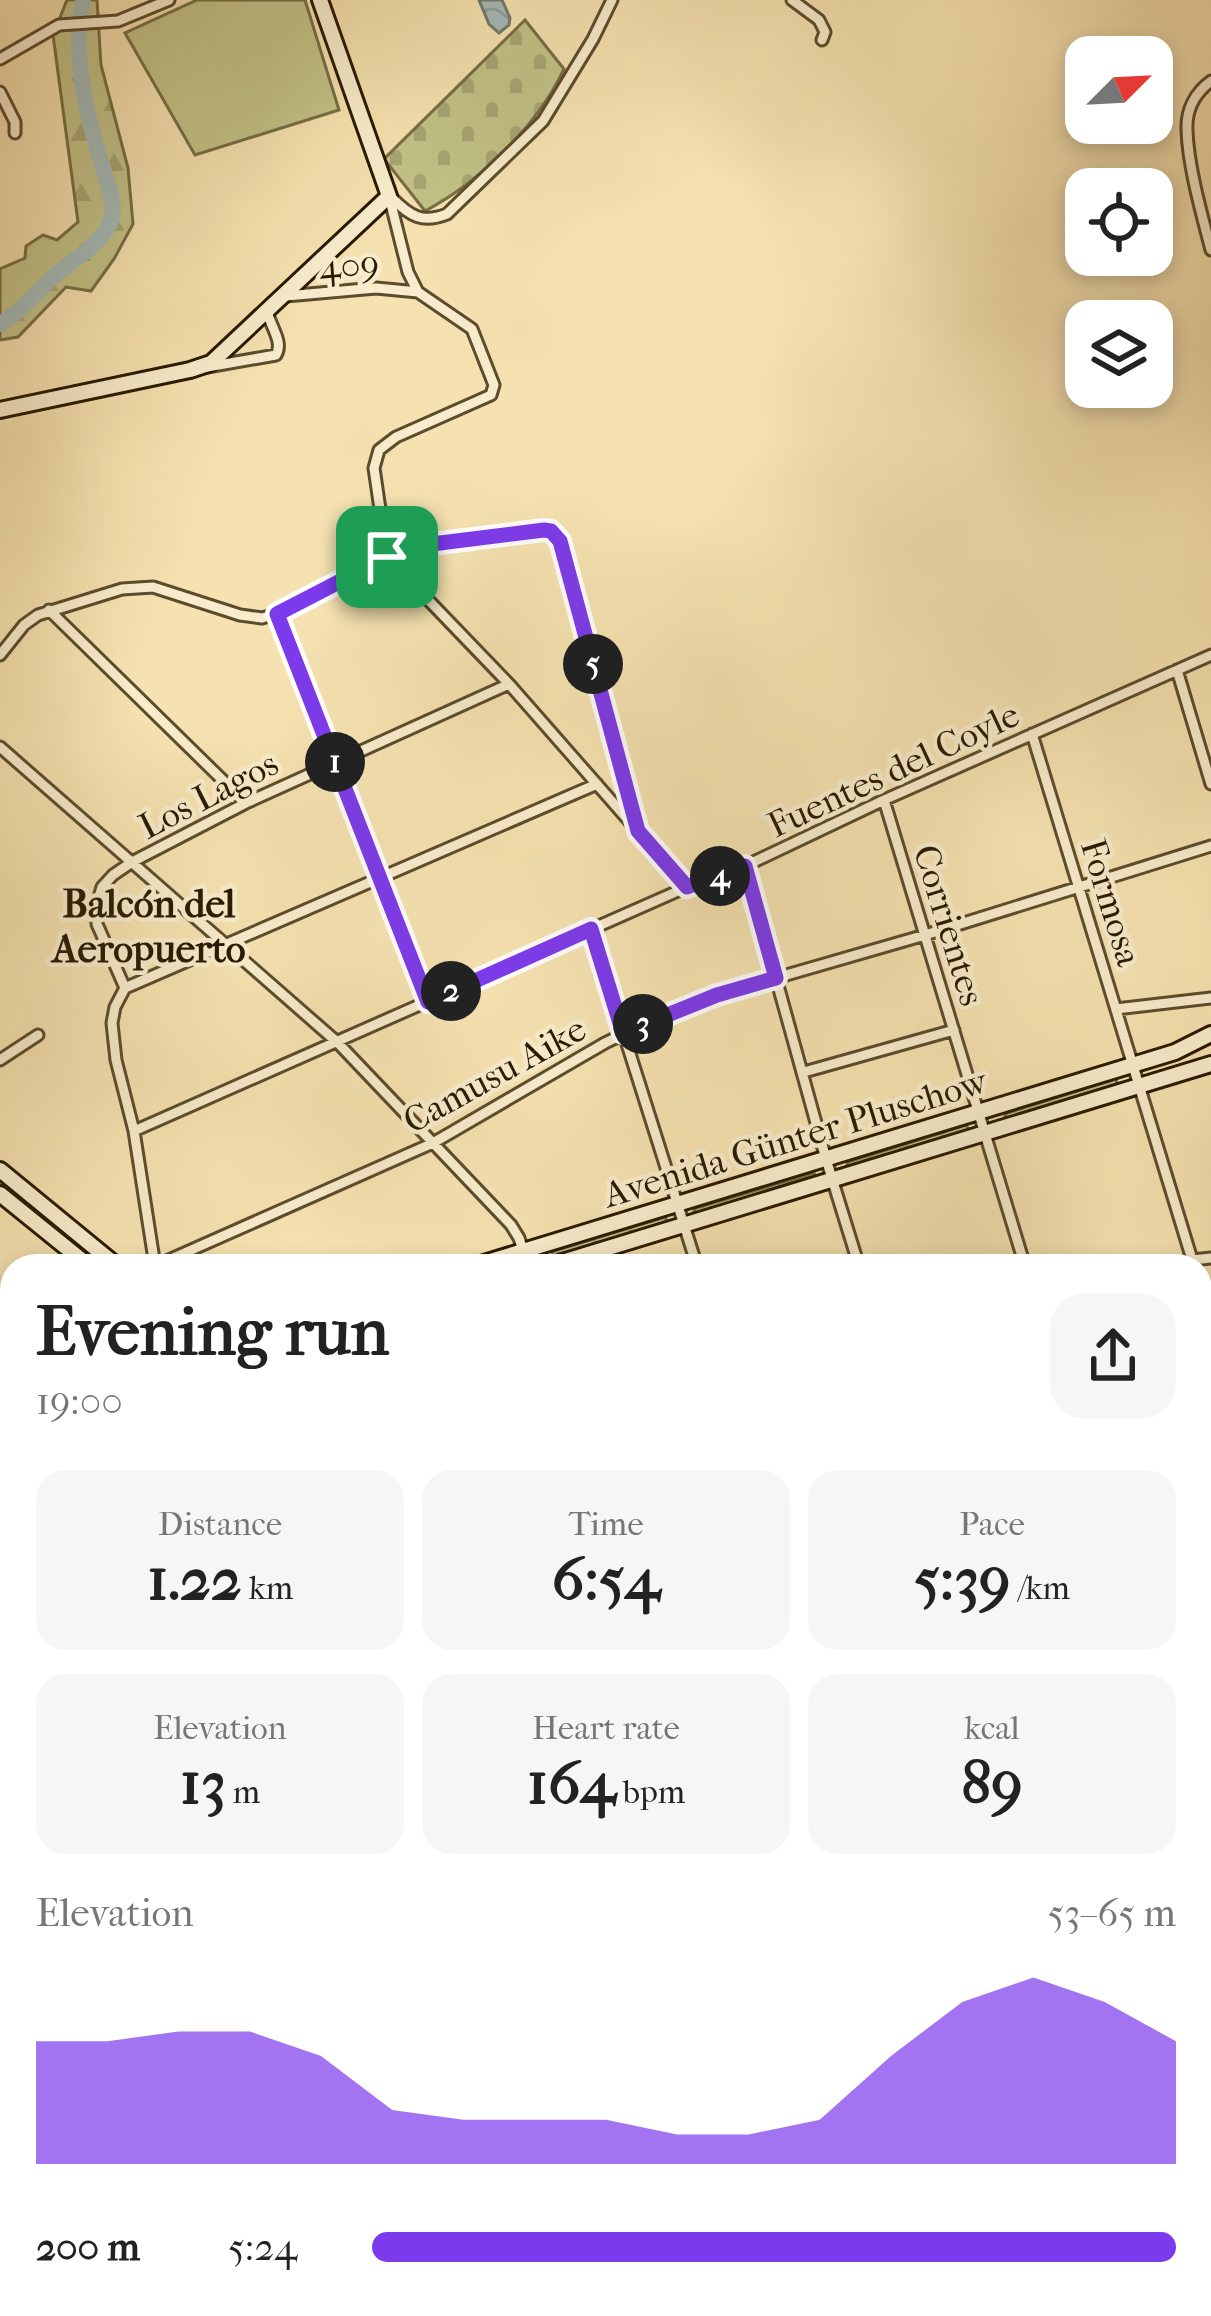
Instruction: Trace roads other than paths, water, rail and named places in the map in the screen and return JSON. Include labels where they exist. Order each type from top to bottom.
[{"type":"street","points":[[0,59],[59,25],[118,21],[169,0]]},
{"type":"street","points":[[320,0],[389,196],[408,272],[418,292],[472,329],[494,386],[491,395],[396,437],[379,450],[374,460],[387,557],[509,684],[687,887]]},
{"type":"street","points":[[389,196],[420,220],[447,214],[543,121],[612,0]]},
{"type":"street","points":[[792,0],[819,20],[825,32],[822,40]]},
{"type":"street","points":[[1211,81],[1196,96],[1186,128],[1211,250]]},
{"type":"street","points":[[0,92],[15,122],[15,133]]},
{"type":"street","points":[[190,370],[218,358],[389,196]]},
{"type":"street","name":"409","points":[[283,296],[376,288],[418,292]]},
{"type":"street","points":[[0,410],[276,356],[278,339],[267,311]]},
{"type":"street","points":[[0,655],[24,625],[49,610],[122,589],[142,586],[173,592],[250,617],[277,614],[387,557],[433,542],[551,531],[560,541],[638,831]]},
{"type":"street","points":[[49,610],[246,803]]},
{"type":"street","points":[[277,614],[428,1002]]},
{"type":"street","name":"Fuentes del Coyle","points":[[134,1132],[687,887],[745,866],[1211,655]]},
{"type":"street","points":[[1177,670],[1211,784]]},
{"type":"street","name":"Los Lagos","points":[[125,988],[98,923],[97,904],[112,875],[246,803],[509,684]]},
{"type":"street","name":"Formosa","points":[[1032,734],[1190,1254]]},
{"type":"street","points":[[0,747],[337,1042],[512,1225],[524,1254]]},
{"type":"street","points":[[153,1254],[112,1023],[125,988],[597,784]]},
{"type":"street","name":"Corrientes","points":[[884,800],[1021,1254]]},
{"type":"street","name":"Camusu Aike","points":[[182,1254],[433,1143],[623,1033],[717,995],[1211,846]]},
{"type":"street","points":[[745,866],[855,1254]]},
{"type":"street","points":[[591,929],[692,1254]]},
{"type":"street","points":[[1116,1009],[1211,998]]},
{"type":"street","points":[[804,1072],[954,1030]]},
{"type":"street","name":"Avenida Günter Pluschow","points":[[537,1254],[676,1204],[1189,1047],[1211,1034]]},
{"type":"street","points":[[0,1060],[38,1035]]},
{"type":"street","name":"Avenida Günter Pluschow","points":[[589,1254],[1211,1064]]},
{"type":"street","points":[[0,1170],[102,1254]]},
{"type":"street","points":[[0,1194],[74,1254]]},
{"type":"water","points":[[479,0],[502,0],[509,25],[499,33],[489,24]]},
{"type":"waterway","points":[[0,324],[91,247],[111,220],[111,194],[81,74],[83,0]]},
{"type":"district","name":"Balcón del Aeropuerto","points":[[149,926]]}]
